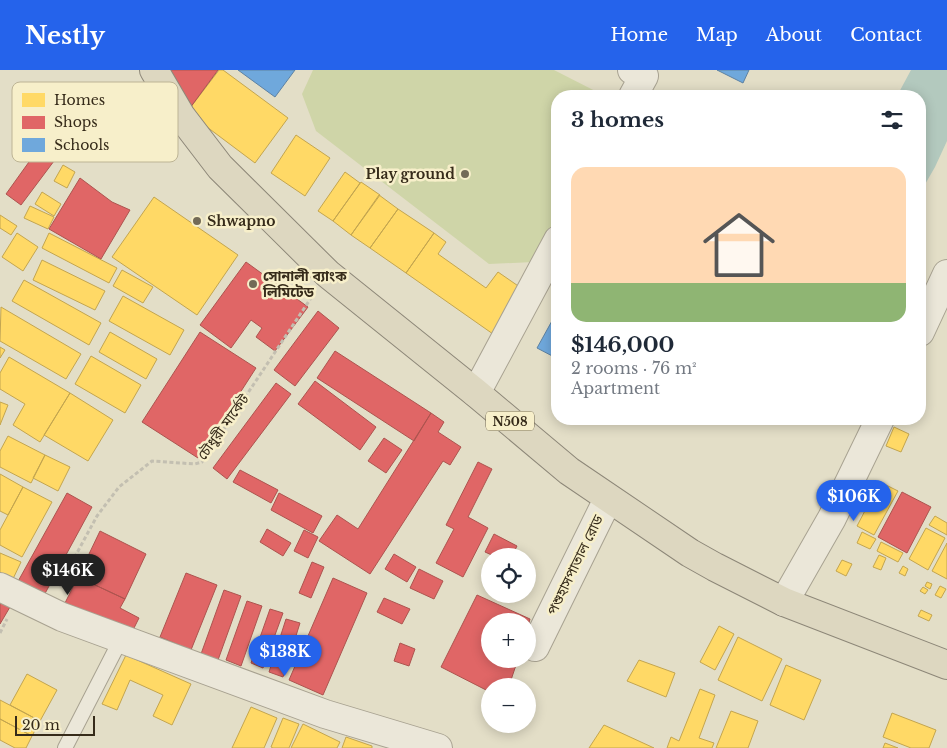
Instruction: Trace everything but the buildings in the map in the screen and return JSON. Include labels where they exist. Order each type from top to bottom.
[{"type":"highway","name":"N508","points":[[154,70],[161,82]]},
{"type":"highway","name":"N508","points":[[178,111],[220,167],[328,274],[476,393],[569,471],[714,567],[784,602],[947,665]]},
{"type":"street","points":[[632,70],[644,76],[637,90]]},
{"type":"street","points":[[476,393],[551,253]]},
{"type":"street","points":[[926,319],[947,274]]},
{"type":"street","points":[[784,602],[832,518],[877,425]]},
{"type":"street","name":"পশুহাসপাতাল রোড","points":[[536,645],[606,503]]},
{"type":"street","points":[[0,587],[62,617],[325,714],[438,748]]},
{"type":"lane","points":[[65,748],[121,639]]},
{"type":"path","name":"চৌধুরী মার্কেট","points":[[46,609],[97,516],[119,486],[152,461],[195,464],[202,462],[328,274]]},
{"type":"green space","name":"Play ground","points":[[313,70],[554,70],[593,90],[551,90],[551,228],[533,262],[489,264],[316,131],[302,94]]},
{"type":"shaded area","points":[[911,70],[947,70],[947,141],[926,183],[926,90],[900,90]]},
{"type":"place","name":"Play ground","points":[[465,174]]},
{"type":"place","name":"Shwapno","points":[[197,221]]},
{"type":"place","name":"সোনালী ব্যাংক লিমিটেড","points":[[253,284]]}]
